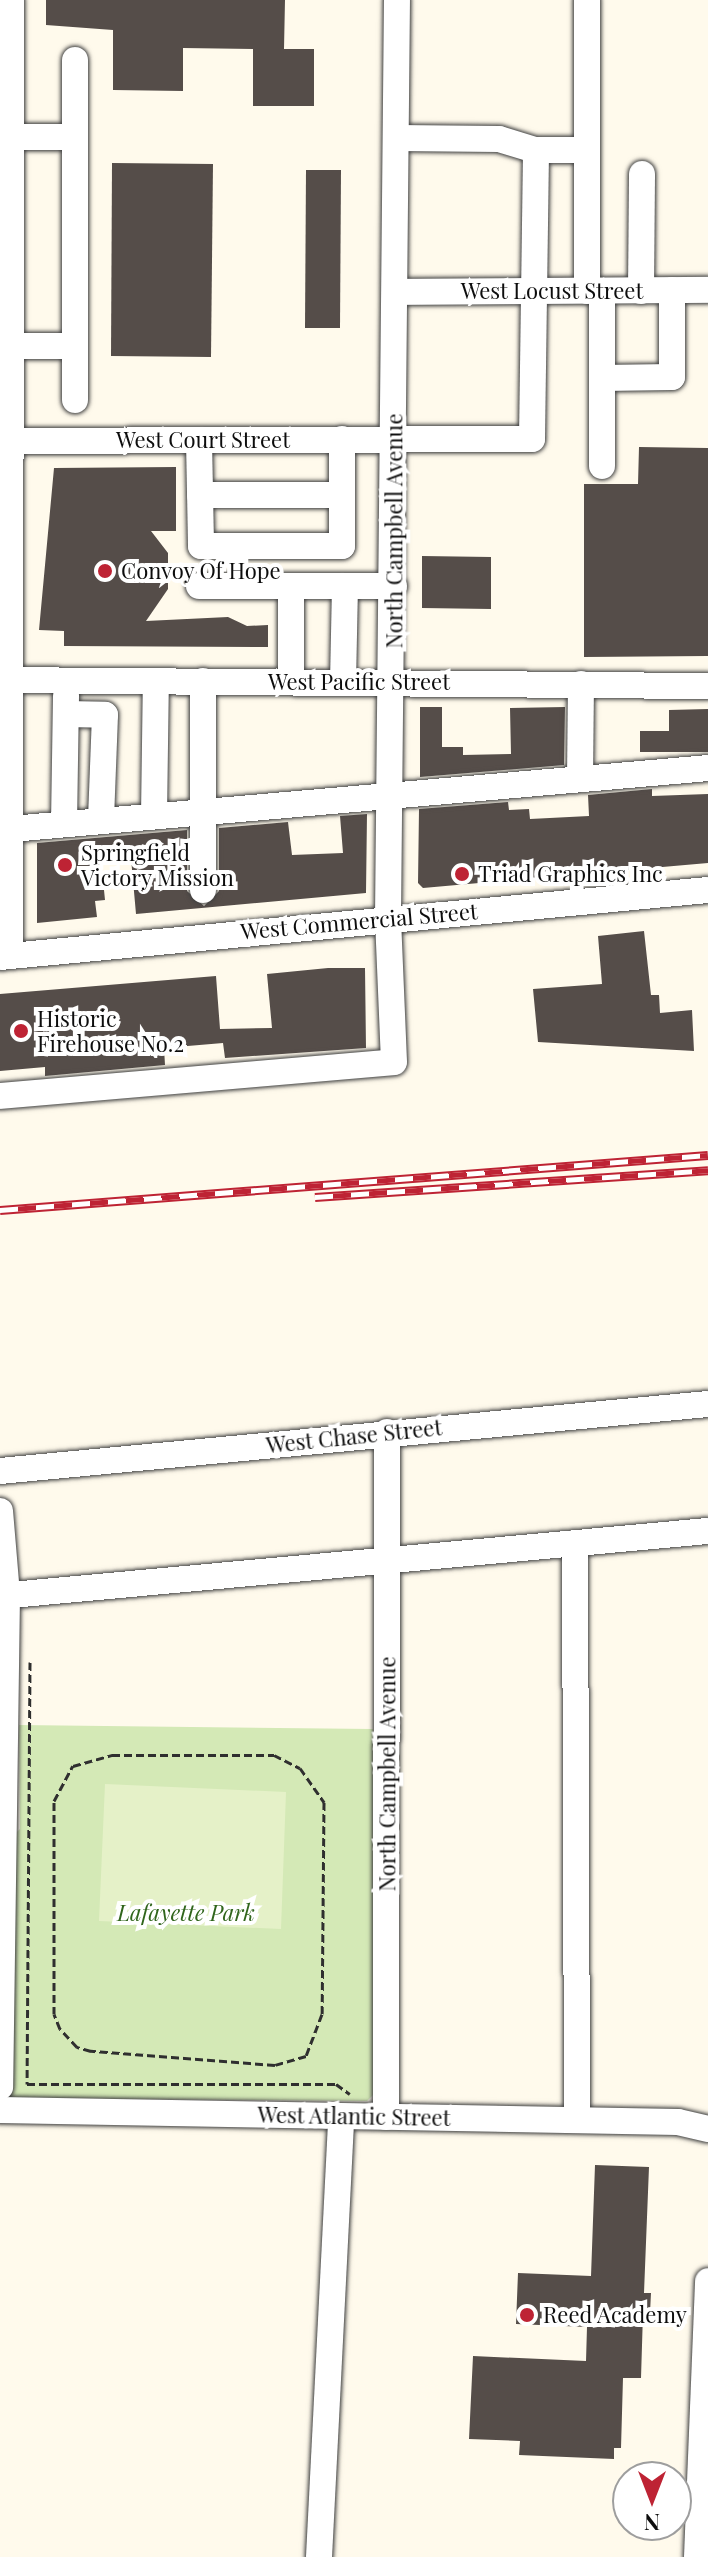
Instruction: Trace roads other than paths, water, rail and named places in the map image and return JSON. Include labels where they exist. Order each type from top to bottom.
[{"type":"street","points":[[5,957],[6,441],[12,346],[6,299],[6,83],[11,0]]},
{"type":"street","name":"North Campbell Avenue","points":[[0,1096],[394,1062],[388,918],[397,292],[397,0]]},
{"type":"street","points":[[587,0],[587,150],[602,378],[602,466]]},
{"type":"street","points":[[75,60],[75,400]]},
{"type":"street","points":[[6,137],[75,137]]},
{"type":"street","points":[[397,138],[499,139],[536,150],[587,150]]},
{"type":"street","points":[[536,150],[538,291]]},
{"type":"street","points":[[641,291],[642,174]]},
{"type":"street","points":[[602,378],[672,377],[672,290]]},
{"type":"street","name":"West Locust Street","points":[[397,292],[708,290]]},
{"type":"street","name":"West Court Street","points":[[6,441],[532,439],[538,291]]},
{"type":"street","points":[[12,346],[75,346]]},
{"type":"street","points":[[199,440],[201,546],[342,546],[342,439]]},
{"type":"street","points":[[200,495],[342,495]]},
{"type":"street","points":[[199,586],[394,586]]},
{"type":"street","points":[[291,586],[291,682]]},
{"type":"street","points":[[343,682],[345,586]]},
{"type":"street","name":"West Pacific Street","points":[[5,680],[708,686]]},
{"type":"street","points":[[64,824],[67,680]]},
{"type":"street","points":[[154,816],[156,681]]},
{"type":"street","points":[[203,681],[203,890]]},
{"type":"street","points":[[580,779],[581,684]]},
{"type":"street","points":[[66,714],[105,715],[101,821]]},
{"type":"street","points":[[5,829],[708,768]]},
{"type":"street","name":"West Commercial Street","points":[[5,957],[388,918],[708,890]]},
{"type":"street","name":"West Chase Street","points":[[0,1471],[708,1404]]},
{"type":"street","name":"North Campbell Avenue","points":[[386,2117],[387,1432]]},
{"type":"street","points":[[0,1511],[4,1596],[0,2087]]},
{"type":"street","points":[[4,1596],[708,1531]]},
{"type":"street","points":[[575,1543],[577,2119]]},
{"type":"street","points":[[319,2557],[350,2109]]},
{"type":"street","name":"West Atlantic Street","points":[[0,2110],[350,2109],[386,2117],[678,2122],[708,2129]]},
{"type":"street","points":[[697,2557],[708,2281]]},
{"type":"railway","points":[[0,1210],[708,1155]]},
{"type":"railway","points":[[315,1197],[708,1170]]},
{"type":"place","name":"Convoy Of Hope","points":[[105,571]]},
{"type":"place","name":"Springfield Victory Mission","points":[[65,865]]},
{"type":"place","name":"Triad Graphics Inc","points":[[462,874]]},
{"type":"place","name":"Historic Firehouse No.2","points":[[21,1031]]},
{"type":"place","name":"Reed Academy","points":[[527,2315]]},
{"type":"park label","name":"Lafayette Park","points":[[186,1913]]}]
